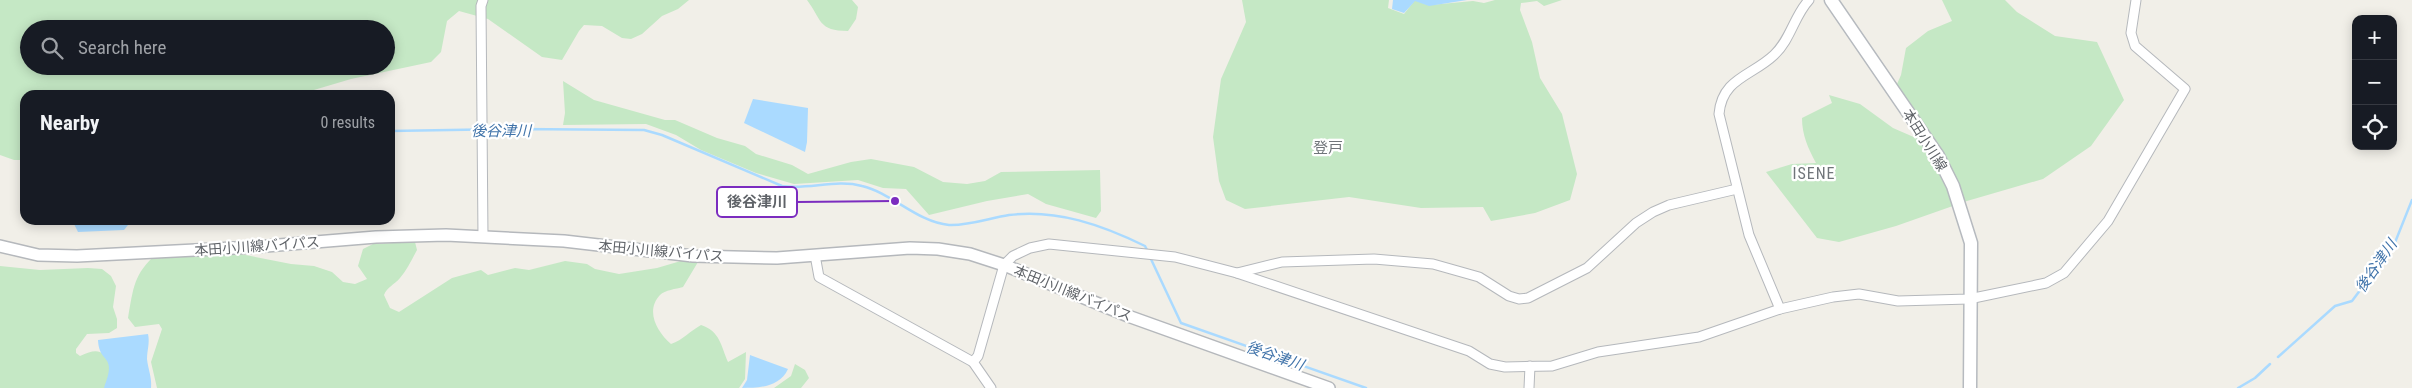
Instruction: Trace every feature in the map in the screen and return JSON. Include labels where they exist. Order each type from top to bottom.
[{"type":"main road","name":"本田小川線","points":[[1831,0],[1938,156],[1953,186],[1971,243],[1969,299],[1970,388]]},
{"type":"street","points":[[483,0],[481,140],[483,237]]},
{"type":"street","points":[[1780,309],[1749,235],[1721,128],[1720,102],[1732,84],[1774,56],[1787,40],[1798,16],[1809,0]]},
{"type":"street","points":[[973,362],[978,356],[1004,265],[1013,256],[1030,248],[1048,244],[1175,257],[1237,273],[1247,278],[1469,352],[1490,364],[1505,367],[1552,366],[1598,352],[1699,337],[1780,309],[1821,299],[1859,294],[1898,301],[1969,299],[2036,286],[2064,273],[2108,221],[2186,89],[2135,46],[2131,33],[2136,0]]},
{"type":"street","points":[[1237,273],[1282,262],[1342,259],[1433,264],[1479,277],[1509,296],[1519,299],[1528,298],[1587,268],[1636,223],[1654,212],[1669,206],[1737,189]]},
{"type":"street","name":"本田小川線バイパス","points":[[0,246],[38,255],[77,256],[254,247],[405,236],[564,241],[693,256],[777,258],[910,248],[970,254],[1004,265],[1128,316],[1329,388]]},
{"type":"street","points":[[815,255],[819,277],[973,362],[991,388]]},
{"type":"street","points":[[1529,388],[1530,366]]},
{"type":"green space","points":[[0,0],[689,0],[678,9],[662,16],[642,34],[631,39],[622,38],[602,26],[584,25],[562,60],[542,57],[488,19],[459,11],[447,21],[441,52],[431,62],[395,70],[395,20],[20,20],[20,75],[370,75],[314,90],[20,90],[20,160],[0,155]]},
{"type":"green space","points":[[807,0],[852,0],[858,7],[856,19],[848,31],[831,29],[822,23]]},
{"type":"green space","points":[[1242,0],[1389,0],[1388,8],[1404,14],[1415,0],[1430,5],[1473,1],[1484,3],[1495,0],[1562,0],[1544,6],[1537,1],[1521,3],[1520,10],[1532,42],[1540,78],[1562,114],[1577,174],[1570,200],[1535,213],[1491,221],[1483,207],[1421,208],[1349,197],[1245,209],[1226,200],[1219,181],[1213,137],[1221,79],[1246,22]]},
{"type":"green space","points":[[1942,0],[2005,0],[2017,12],[2055,36],[2097,42],[2124,100],[2091,146],[2043,179],[1967,201],[1896,226],[1839,242],[1817,238],[1766,172],[1792,164],[1816,163],[1806,141],[1802,118],[1832,103],[1829,95],[1860,104],[1893,128],[1916,138],[1925,127],[1897,84],[1901,75],[1906,48],[1928,31],[1952,21]]},
{"type":"green space","points":[[563,81],[594,100],[665,120],[675,120],[717,138],[745,146],[756,154],[792,165],[808,174],[851,162],[871,159],[914,167],[943,182],[967,184],[985,181],[1001,172],[1100,170],[1101,211],[1096,218],[1046,204],[1028,194],[987,201],[929,215],[906,189],[883,188],[858,180],[794,184],[756,173],[701,150],[676,135],[646,124],[563,125],[565,113]]},
{"type":"green space","points":[[415,242],[417,250],[407,268],[384,295],[390,308],[399,312],[452,278],[481,270],[488,275],[515,268],[529,270],[565,261],[587,264],[595,269],[619,274],[657,268],[691,258],[698,262],[683,287],[665,292],[656,301],[653,314],[657,327],[671,344],[701,325],[707,328],[716,335],[728,362],[746,352],[745,379],[739,388],[157,388],[151,362],[162,329],[159,324],[135,327],[128,318],[134,287],[141,271],[164,248],[230,252],[291,264],[314,266],[332,272],[343,282],[355,284],[367,279],[358,266],[363,249],[373,244]]},
{"type":"green space","points":[[0,266],[40,270],[102,269],[111,276],[116,286],[113,307],[117,319],[117,328],[109,333],[87,334],[76,349],[76,353],[80,356],[96,351],[107,357],[114,367],[111,388],[0,388]]},
{"type":"green space","points":[[795,364],[805,370],[809,378],[801,388],[774,388],[791,376]]},
{"type":"water","points":[[1393,0],[1467,0],[1429,6],[1415,1],[1404,13],[1392,9]]},
{"type":"water","points":[[753,99],[808,108],[805,152],[744,123]]},
{"type":"water","points":[[74,225],[128,225],[124,230],[78,232]]},
{"type":"water","points":[[148,334],[147,359],[151,388],[104,388],[108,377],[109,364],[101,353],[98,340]]},
{"type":"water","points":[[750,355],[788,369],[780,380],[774,383],[762,387],[742,388],[747,380]]},
{"type":"waterway","name":"後谷津川","points":[[395,131],[644,130],[662,135],[782,186],[802,187],[832,184],[862,186],[884,195],[926,219],[949,225],[971,223],[1009,215],[1027,214],[1044,214],[1079,220],[1112,231],[1145,246],[1148,252]]},
{"type":"waterway","name":"後谷津川","points":[[2278,357],[2335,306],[2352,301],[2394,245],[2412,200]]},
{"type":"waterway","name":"後谷津川","points":[[1150,257],[1181,323],[1366,388]]},
{"type":"waterway","name":"後谷津川","points":[[2238,388],[2255,378],[2270,364]]},
{"type":"place","name":"後谷津川","points":[[895,201]]},
{"type":"district","name":"登戸","points":[[1328,148]]},
{"type":"district","name":"ISENE","points":[[1814,173]]}]
